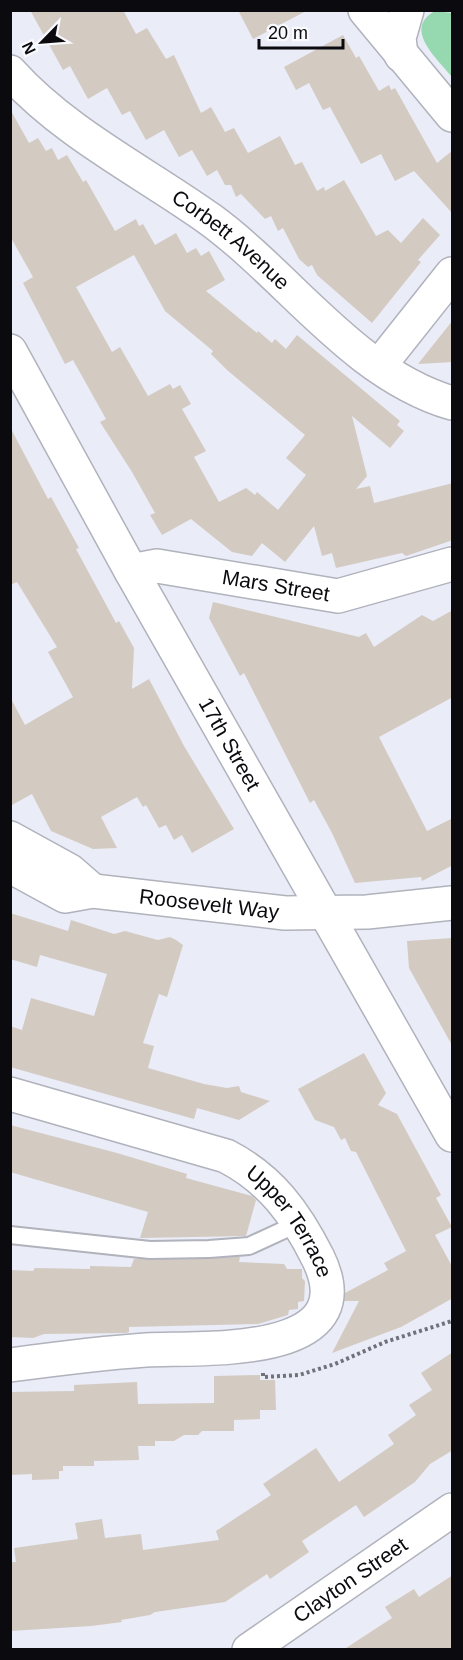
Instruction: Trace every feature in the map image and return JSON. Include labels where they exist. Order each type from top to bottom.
[{"type":"street","points":[[365,10],[453,115]]},
{"type":"street","points":[[401,55],[399,38],[407,10]]},
{"type":"street","name":"Corbett Avenue","points":[[10,72],[30,94],[56,115],[212,221],[379,366],[412,387],[453,403]]},
{"type":"street","points":[[379,366],[453,274]]},
{"type":"street","name":"17th Street","points":[[10,351],[132,571],[453,1135]]},
{"type":"street","name":"Mars Street","points":[[132,571],[164,567],[338,596],[453,564]]},
{"type":"street","points":[[10,838],[70,872],[93,891]]},
{"type":"street","name":"Roosevelt Way","points":[[10,866],[65,896],[93,891],[285,913],[328,914],[453,903]]},
{"type":"street","name":"Upper Terrace","points":[[10,1094],[226,1156],[248,1167],[267,1182],[299,1222],[324,1270],[327,1286],[325,1301],[319,1315],[307,1327],[291,1336],[254,1346],[144,1350],[10,1365]]},
{"type":"street","name":"Clayton Street","points":[[249,1650],[453,1510]]},
{"type":"lane","points":[[10,1235],[179,1251],[249,1246],[299,1222]]},
{"type":"path","points":[[262,1368],[263,1377],[299,1375],[335,1364],[385,1342],[453,1321]]},
{"type":"green space","points":[[435,11],[452,13],[452,77],[432,53],[422,35],[422,26],[426,18]]},
{"type":"building","points":[[30,10],[123,10],[136,34],[147,28],[166,59],[174,55],[201,113],[211,107],[225,132],[234,128],[248,153],[280,136],[295,165],[302,162],[317,191],[324,187],[325,191],[344,180],[376,236],[388,230],[401,243],[423,218],[440,235],[418,260],[421,262],[372,323],[317,275],[312,265],[308,267],[299,259],[283,228],[278,231],[271,216],[265,219],[241,194],[236,197],[231,185],[225,185],[217,170],[207,176],[192,150],[179,157],[164,130],[146,140],[130,111],[122,115],[107,88],[88,99],[70,66],[63,70]]},
{"type":"building","points":[[238,10],[308,10],[253,39]]},
{"type":"building","points":[[343,35],[356,58],[359,56],[379,91],[389,85],[391,90],[395,88],[437,163],[453,150],[453,214],[414,171],[395,181],[381,154],[361,164],[330,107],[323,110],[309,83],[296,90],[284,67]]},
{"type":"building","points":[[10,109],[29,143],[38,138],[46,151],[52,148],[58,160],[67,155],[83,182],[86,180],[115,231],[136,219],[139,226],[143,224],[155,245],[176,233],[187,253],[196,248],[201,256],[209,251],[225,280],[206,291],[272,343],[275,339],[286,349],[297,335],[400,421],[397,425],[404,431],[390,448],[352,416],[367,476],[356,489],[370,486],[374,503],[453,483],[453,540],[406,556],[402,553],[336,568],[332,553],[322,556],[314,526],[285,562],[262,543],[252,556],[232,552],[191,519],[162,535],[150,515],[155,513],[100,422],[106,419],[73,360],[65,364],[23,283],[33,277],[10,236]],"holes":[[[134,255],[165,311],[213,351],[211,354],[227,370],[305,435],[286,458],[306,475],[278,510],[257,492],[255,495],[246,488],[219,502],[194,457],[206,451],[182,409],[191,404],[180,385],[173,389],[170,384],[148,396],[120,347],[112,352],[76,287]]]},
{"type":"building","points":[[453,320],[453,362],[418,364]]},
{"type":"building","points":[[10,427],[48,499],[51,497],[79,548],[76,549],[116,623],[119,621],[134,648],[132,689],[149,679],[184,746],[234,829],[192,853],[182,835],[174,840],[166,825],[159,828],[146,805],[143,807],[137,797],[101,817],[117,848],[93,849],[51,831],[32,794],[10,806],[10,697],[25,725],[73,697],[48,652],[57,647],[17,582],[10,585]]},
{"type":"building","points":[[213,602],[359,637],[366,633],[374,647],[422,615],[433,621],[453,610],[453,697],[379,737],[427,831],[453,818],[453,865],[422,881],[421,877],[355,883],[314,800],[310,803],[244,673],[240,676],[209,618]]},
{"type":"building","points":[[10,913],[68,931],[71,920],[114,934],[125,931],[158,940],[170,937],[183,945],[167,997],[159,994],[143,1043],[154,1046],[148,1068],[204,1084],[227,1088],[239,1086],[241,1092],[270,1101],[239,1120],[197,1108],[194,1119],[10,1067],[10,1026],[22,1030],[31,998],[94,1016],[107,974],[40,955],[37,967],[10,959]]},
{"type":"building","points":[[453,938],[453,1047],[409,968],[407,941]]},
{"type":"building","points":[[364,1053],[386,1093],[378,1105],[397,1114],[441,1195],[436,1198],[452,1227],[435,1235],[453,1268],[453,1298],[401,1327],[332,1353],[359,1301],[344,1301],[345,1293],[388,1270],[384,1263],[406,1251],[356,1152],[351,1151],[345,1138],[341,1140],[334,1127],[315,1120],[298,1089]]},
{"type":"building","points":[[10,1125],[117,1153],[187,1174],[186,1178],[252,1196],[256,1200],[246,1236],[140,1238],[148,1212],[10,1172]]},
{"type":"building","points":[[240,1257],[239,1262],[284,1264],[287,1269],[302,1269],[302,1278],[305,1281],[304,1301],[298,1302],[298,1309],[289,1310],[288,1315],[258,1324],[129,1327],[129,1332],[126,1333],[44,1334],[33,1338],[10,1337],[10,1270],[90,1269],[90,1266],[131,1267],[134,1259]]},
{"type":"building","points":[[453,1352],[453,1450],[430,1464],[415,1482],[364,1517],[356,1505],[302,1541],[309,1552],[270,1579],[267,1574],[225,1602],[155,1612],[121,1620],[122,1622],[10,1631],[10,1562],[16,1562],[14,1548],[78,1539],[75,1523],[102,1519],[105,1538],[141,1534],[143,1550],[219,1540],[216,1531],[271,1495],[263,1484],[316,1448],[339,1482],[394,1444],[388,1435],[416,1415],[409,1405],[432,1390],[421,1373]]},
{"type":"building","points":[[260,1375],[260,1380],[275,1380],[276,1410],[260,1410],[260,1419],[234,1420],[234,1431],[202,1431],[198,1435],[184,1435],[174,1441],[155,1441],[155,1446],[138,1446],[139,1460],[94,1461],[94,1466],[63,1466],[63,1471],[59,1471],[59,1479],[32,1480],[32,1474],[10,1475],[10,1392],[74,1391],[74,1385],[137,1382],[138,1404],[214,1403],[214,1376]]},
{"type":"building","points":[[453,1575],[453,1650],[343,1650],[392,1618],[385,1607],[414,1589],[419,1597]]}]
